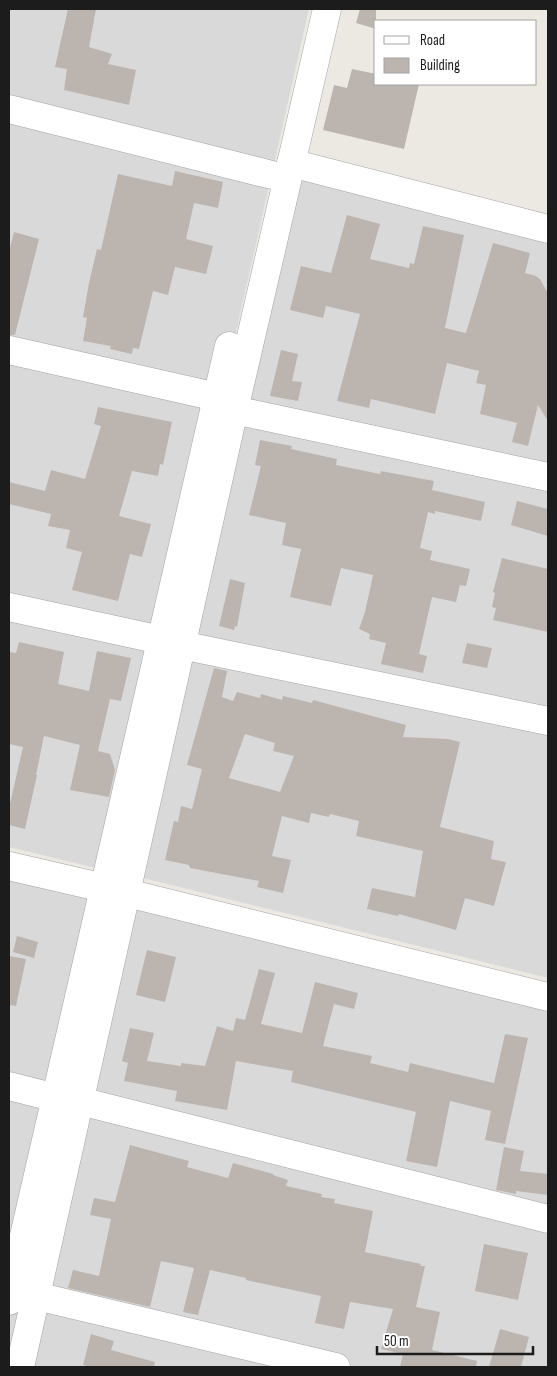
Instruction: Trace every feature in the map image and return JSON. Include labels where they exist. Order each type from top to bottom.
[{"type":"street","points":[[282,169],[307,9]]},
{"type":"street","points":[[20,1367],[36,1296],[68,1100],[115,890],[225,403],[282,169],[326,9]]},
{"type":"street","points":[[9,109],[548,229]]},
{"type":"street","points":[[9,350],[225,403],[548,477]]},
{"type":"street","points":[[9,607],[548,721]]},
{"type":"street","points":[[9,866],[546,989]]},
{"type":"street","points":[[9,1086],[548,1219]]},
{"type":"street","points":[[9,1301],[12,1272],[68,1100]]},
{"type":"street","points":[[36,1296],[336,1367]]},
{"type":"shaded area","points":[[9,9],[309,9],[180,580],[100,869],[9,847]]},
{"type":"shaded area","points":[[287,156],[548,224],[548,978],[139,877]]},
{"type":"shaded area","points":[[9,880],[548,1008],[548,1367],[9,1367]]},
{"type":"building","points":[[68,9],[96,9],[89,47],[112,54],[108,64],[136,70],[129,105],[64,90],[67,69],[55,67]]},
{"type":"building","points":[[360,9],[376,9],[374,28],[356,23]]},
{"type":"building","points":[[352,69],[374,74],[374,85],[419,85],[404,149],[323,130],[334,85],[347,88]]},
{"type":"building","points":[[175,171],[223,182],[218,208],[194,203],[186,239],[213,246],[206,274],[175,267],[168,295],[153,291],[139,349],[133,348],[132,354],[110,349],[111,346],[83,341],[87,318],[83,317],[89,283],[97,249],[101,250],[118,174],[172,186]]},
{"type":"building","points":[[347,215],[380,224],[370,259],[409,268],[410,263],[414,264],[423,226],[464,235],[445,328],[466,333],[493,243],[530,253],[525,273],[540,279],[548,291],[548,421],[538,405],[528,446],[512,442],[517,423],[480,414],[486,385],[476,383],[479,371],[447,363],[435,414],[371,399],[369,408],[337,401],[360,314],[326,306],[323,318],[290,310],[301,266],[331,273]]},
{"type":"building","points":[[14,232],[39,239],[15,335],[9,335],[9,252]]},
{"type":"building","points":[[281,350],[298,354],[292,381],[302,382],[298,401],[270,396]]},
{"type":"building","points":[[98,407],[172,422],[163,465],[160,464],[158,476],[132,471],[119,516],[151,524],[142,557],[130,554],[118,601],[72,590],[82,552],[66,548],[70,530],[48,526],[51,514],[9,504],[9,482],[45,491],[51,470],[85,479],[101,426],[94,424]]},
{"type":"building","points":[[260,440],[292,446],[291,449],[337,459],[336,465],[380,474],[381,471],[434,481],[432,490],[485,502],[481,521],[435,511],[435,514],[428,512],[420,548],[432,551],[430,560],[470,569],[466,586],[460,585],[456,602],[432,597],[419,654],[427,656],[423,673],[381,664],[386,643],[369,639],[370,634],[359,629],[365,612],[373,575],[341,568],[331,606],[290,597],[301,549],[282,545],[286,523],[249,515],[261,466],[255,465]]},
{"type":"building","points":[[517,501],[548,509],[548,536],[511,525]]},
{"type":"building","points":[[502,558],[548,569],[548,632],[493,620],[496,608],[492,607],[495,593],[493,592]]},
{"type":"building","points":[[230,579],[245,583],[237,627],[235,626],[234,630],[219,626]]},
{"type":"building","points":[[19,642],[64,652],[58,684],[89,691],[97,651],[131,658],[121,701],[110,699],[98,751],[110,754],[115,770],[109,797],[70,790],[80,745],[44,736],[25,829],[9,825],[9,808],[23,747],[9,744],[9,652],[16,653]]},
{"type":"building","points":[[467,643],[492,648],[487,668],[462,663]]},
{"type":"building","points":[[214,668],[227,671],[222,697],[233,701],[237,692],[260,698],[261,694],[282,700],[283,696],[312,703],[313,700],[406,725],[403,737],[448,739],[460,742],[440,827],[494,841],[491,859],[506,862],[494,906],[465,898],[456,930],[399,914],[398,916],[367,909],[372,888],[415,897],[423,851],[356,836],[359,821],[330,814],[329,817],[311,813],[309,823],[282,816],[272,856],[291,860],[283,893],[257,887],[259,881],[190,868],[189,865],[165,860],[174,821],[178,822],[181,806],[192,809],[202,769],[187,765]],"holes":[[[245,734],[275,743],[273,751],[294,756],[280,792],[229,778]]]},
{"type":"building","points":[[17,936],[38,942],[34,958],[13,952]]},
{"type":"building","points":[[147,950],[176,957],[165,1002],[136,995]]},
{"type":"building","points":[[9,956],[26,959],[16,1006],[9,1005]]},
{"type":"building","points":[[259,969],[275,973],[261,1024],[302,1033],[315,982],[358,993],[354,1009],[334,1004],[323,1046],[372,1056],[370,1063],[408,1072],[410,1063],[494,1083],[505,1034],[528,1038],[505,1144],[485,1140],[491,1111],[450,1101],[437,1167],[406,1161],[416,1112],[291,1082],[293,1071],[236,1061],[227,1110],[175,1101],[177,1091],[124,1081],[128,1063],[122,1061],[130,1028],[154,1033],[147,1061],[181,1066],[181,1063],[205,1066],[217,1026],[233,1031],[236,1018],[245,1020]]},
{"type":"building","points":[[130,1145],[189,1161],[187,1167],[228,1178],[233,1163],[273,1174],[288,1180],[286,1186],[322,1194],[321,1197],[335,1199],[334,1203],[373,1211],[365,1252],[425,1266],[416,1307],[440,1312],[432,1350],[477,1361],[476,1367],[400,1367],[403,1354],[381,1349],[393,1309],[350,1302],[344,1329],[315,1323],[321,1296],[246,1280],[246,1278],[210,1270],[198,1315],[183,1312],[194,1268],[161,1261],[150,1307],[68,1288],[73,1270],[99,1276],[111,1219],[90,1215],[94,1198],[115,1202]]},
{"type":"building","points":[[504,1147],[524,1151],[520,1171],[548,1174],[548,1195],[516,1191],[516,1194],[496,1190]]},
{"type":"building","points":[[484,1244],[528,1253],[518,1300],[475,1291]]},
{"type":"building","points":[[500,1329],[529,1337],[521,1367],[489,1367]]},
{"type":"building","points":[[91,1334],[114,1341],[111,1350],[155,1362],[154,1367],[92,1367],[83,1365]]}]
